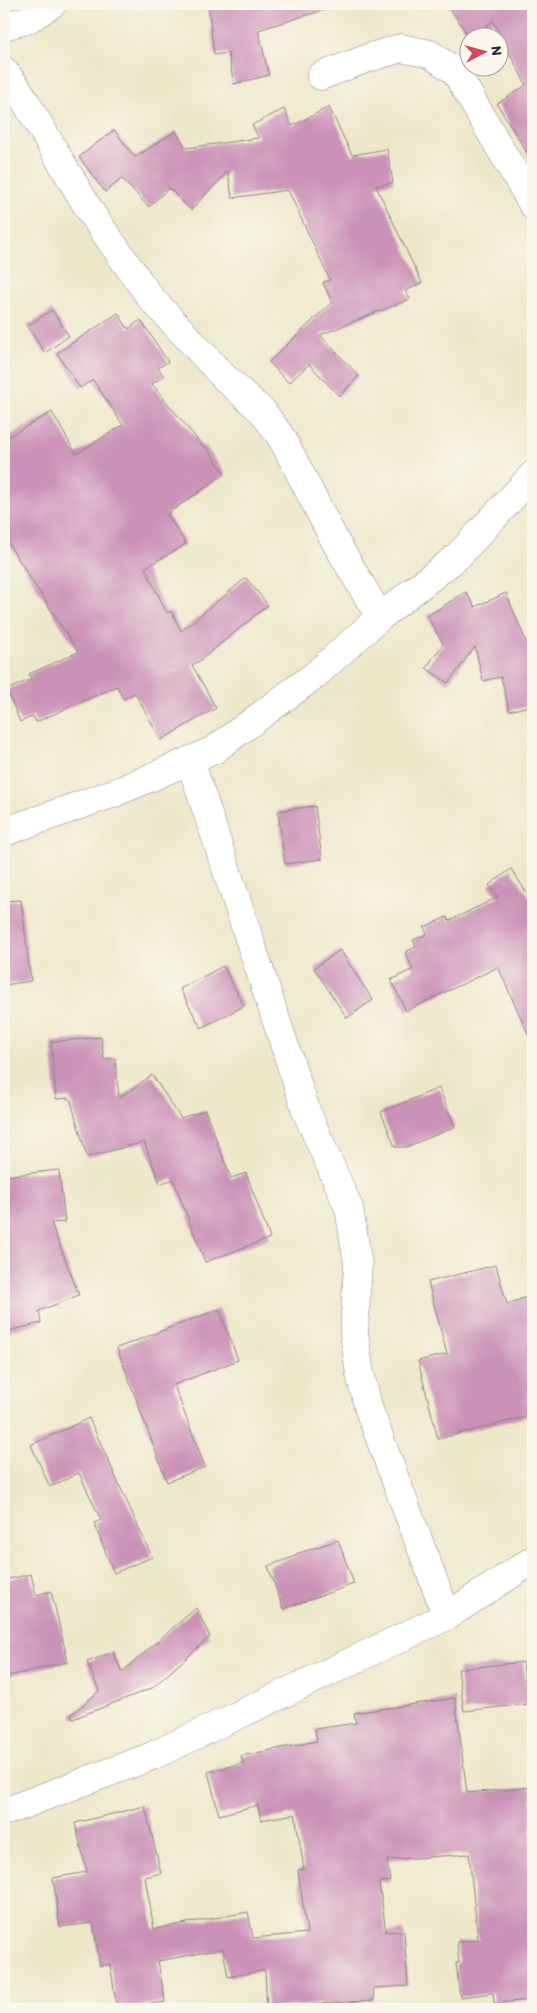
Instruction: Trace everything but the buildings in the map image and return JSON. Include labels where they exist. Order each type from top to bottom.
[{"type":"street","points":[[4,26],[27,20],[52,4]]},
{"type":"street","points":[[321,76],[401,48],[430,54],[455,71],[533,205]]},
{"type":"street","points":[[4,71],[18,89],[94,216],[150,297],[224,377],[264,412],[283,440],[336,543],[380,617]]},
{"type":"street","points":[[4,832],[117,792],[214,750],[315,675],[380,617],[456,557],[533,475]]},
{"type":"street","points":[[190,760],[307,1113],[349,1208],[358,1264],[354,1333],[360,1374],[369,1410],[447,1616]]},
{"type":"street","points":[[4,1812],[152,1756],[447,1616],[533,1560]]}]
